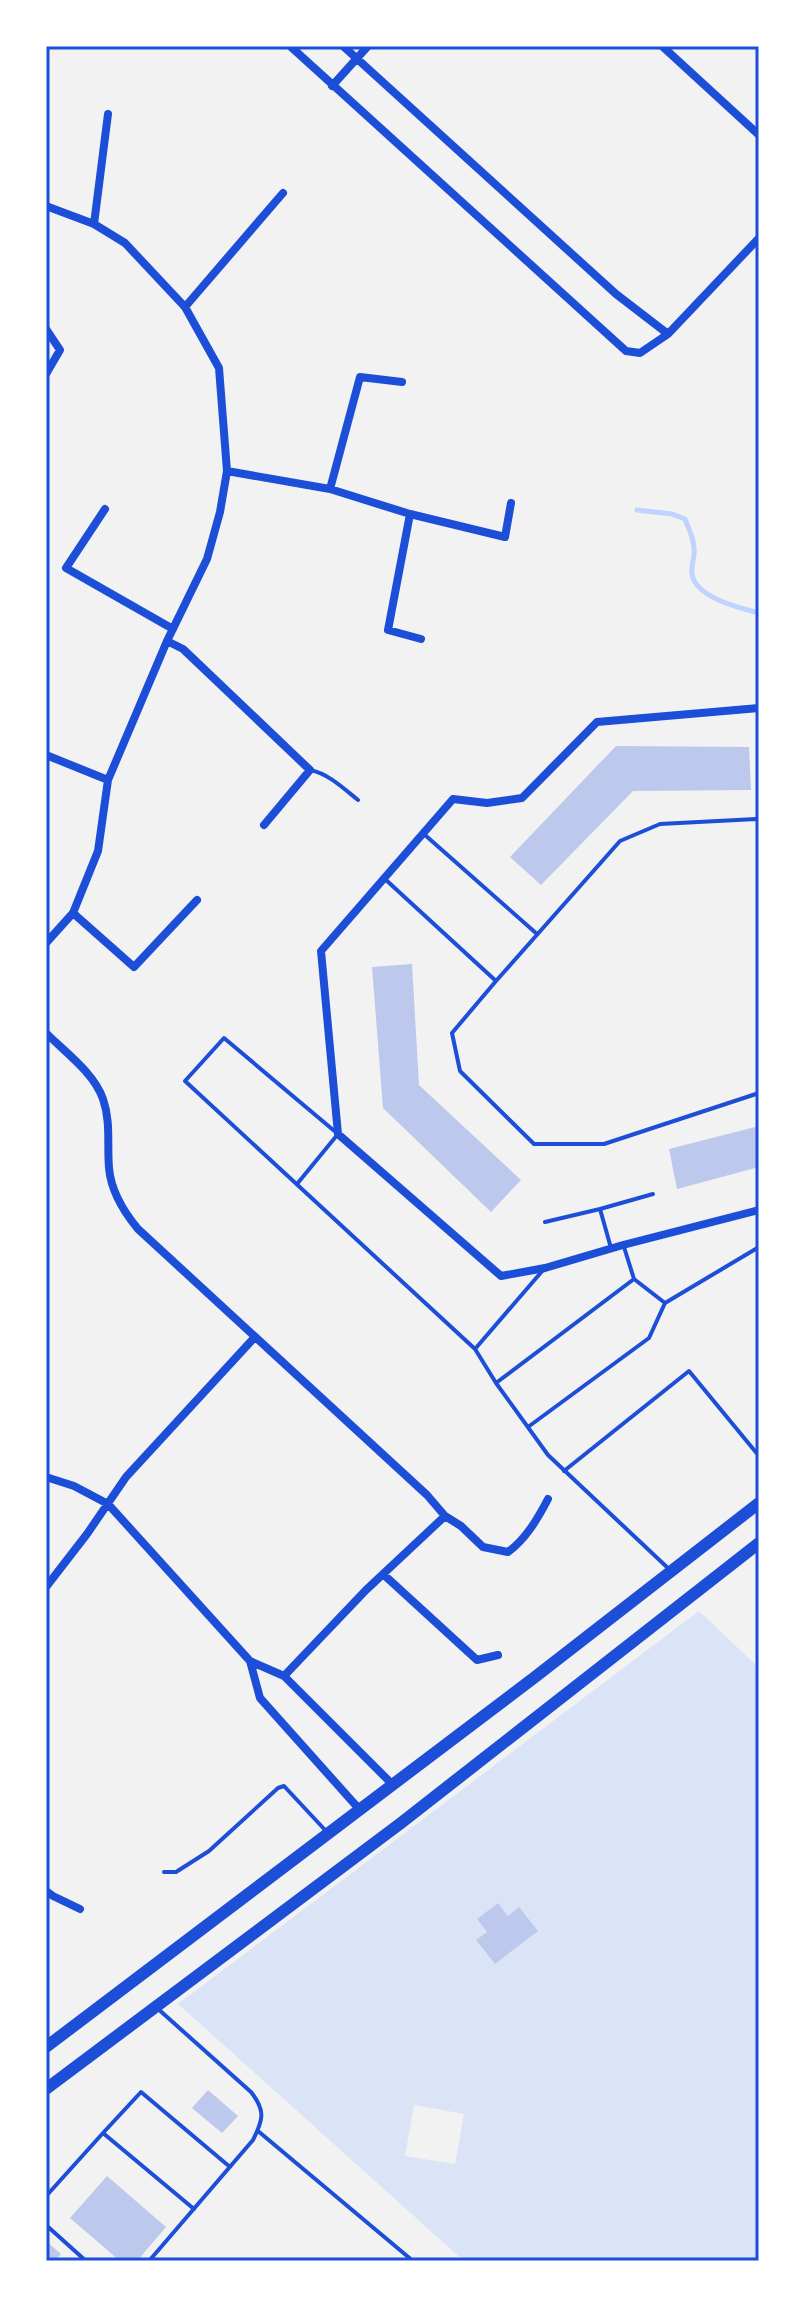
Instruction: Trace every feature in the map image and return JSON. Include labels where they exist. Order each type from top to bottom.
[{"type":"main road","points":[[46,2047],[759,1503]]},
{"type":"main road","points":[[46,2089],[401,1823],[759,1543]]},
{"type":"street","points":[[290,46],[626,351],[640,353],[668,334],[759,238]]},
{"type":"street","points":[[343,46],[616,294],[668,334]]},
{"type":"street","points":[[332,86],[368,46]]},
{"type":"street","points":[[662,46],[759,135]]},
{"type":"street","points":[[94,224],[108,114]]},
{"type":"street","points":[[185,307],[283,193]]},
{"type":"street","points":[[46,206],[94,224],[125,243],[185,307],[219,368],[227,471],[207,559],[167,641],[108,780],[98,851],[73,913],[46,943]]},
{"type":"street","points":[[46,329],[60,350],[46,374]]},
{"type":"street","points":[[330,489],[360,377],[402,382]]},
{"type":"street","points":[[227,471],[330,489],[410,514],[505,537],[511,503]]},
{"type":"street","points":[[105,509],[66,568],[173,629]]},
{"type":"street","points":[[410,514],[388,630],[421,639]]},
{"type":"street","points":[[167,641],[183,649],[310,770],[264,825]]},
{"type":"street","points":[[759,708],[597,722],[522,798],[487,803],[453,799],[321,951],[338,1134],[501,1276],[545,1268],[759,1210]]},
{"type":"street","points":[[46,755],[108,780]]},
{"type":"street","points":[[73,913],[134,967],[197,900]]},
{"type":"street","points":[[46,1033],[86,1073],[102,1097],[109,1127],[109,1169],[113,1189],[124,1212],[138,1229],[427,1495],[445,1516],[483,1547],[508,1552],[531,1527],[548,1499]]},
{"type":"street","points":[[46,1587],[126,1477],[254,1338]]},
{"type":"street","points":[[46,1477],[74,1486],[108,1504],[250,1661],[284,1676],[393,1785]]},
{"type":"street","points":[[284,1676],[383,1574],[445,1516]]},
{"type":"street","points":[[383,1574],[477,1660],[498,1655]]},
{"type":"street","points":[[250,1661],[260,1698],[360,1810]]},
{"type":"street","points":[[46,1891],[80,1909]]},
{"type":"lane","points":[[310,770],[334,780],[358,800]]},
{"type":"lane","points":[[759,821],[660,824],[620,841],[452,1033],[460,1071],[534,1144],[604,1144],[759,1093]]},
{"type":"lane","points":[[423,833],[537,934]]},
{"type":"lane","points":[[384,878],[496,981]]},
{"type":"lane","points":[[297,1184],[338,1134],[224,1038],[185,1081],[475,1349],[548,1455],[671,1571]]},
{"type":"lane","points":[[545,1222],[653,1194]]},
{"type":"lane","points":[[600,1209],[611,1248]]},
{"type":"lane","points":[[623,1245],[634,1279],[665,1303]]},
{"type":"lane","points":[[528,1427],[649,1338],[665,1303],[759,1247]]},
{"type":"lane","points":[[475,1349],[545,1268]]},
{"type":"lane","points":[[496,1383],[634,1279]]},
{"type":"lane","points":[[564,1471],[689,1371],[759,1456]]},
{"type":"lane","points":[[164,1872],[176,1872],[209,1851],[278,1788],[284,1786],[328,1834]]},
{"type":"lane","points":[[149,2261],[253,2140],[263,2122],[260,2103],[251,2092],[155,2006]]},
{"type":"lane","points":[[48,2194],[141,2092],[230,2167]]},
{"type":"lane","points":[[258,2131],[413,2261]]},
{"type":"lane","points":[[103,2133],[194,2209]]},
{"type":"lane","points":[[46,2225],[86,2261]]},
{"type":"shaded area","points":[[699,1611],[759,1668],[759,2261],[464,2261],[178,2004]],"holes":[[[498,1903],[508,1916],[519,1908],[537,1931],[495,1964],[477,1941],[487,1932],[477,1919]],[[414,2105],[464,2114],[455,2164],[405,2156]]]},
{"type":"building","points":[[616,746],[749,747],[751,790],[633,791],[541,885],[510,857]]},
{"type":"building","points":[[412,964],[419,1085],[521,1180],[491,1212],[383,1108],[372,967]]},
{"type":"building","points":[[759,1126],[759,1167],[677,1189],[669,1149]]},
{"type":"building","points":[[498,1903],[508,1916],[519,1907],[538,1931],[495,1964],[476,1940],[487,1932],[477,1919]]},
{"type":"building","points":[[208,2090],[238,2116],[222,2133],[192,2108]]},
{"type":"building","points":[[107,2176],[166,2227],[137,2261],[120,2261],[70,2218]]},
{"type":"building","points":[[46,2241],[61,2254],[57,2261],[46,2261]]},
{"type":"waterway","points":[[637,510],[672,514],[685,519],[694,545],[692,572],[695,582],[719,600],[759,613]]}]
